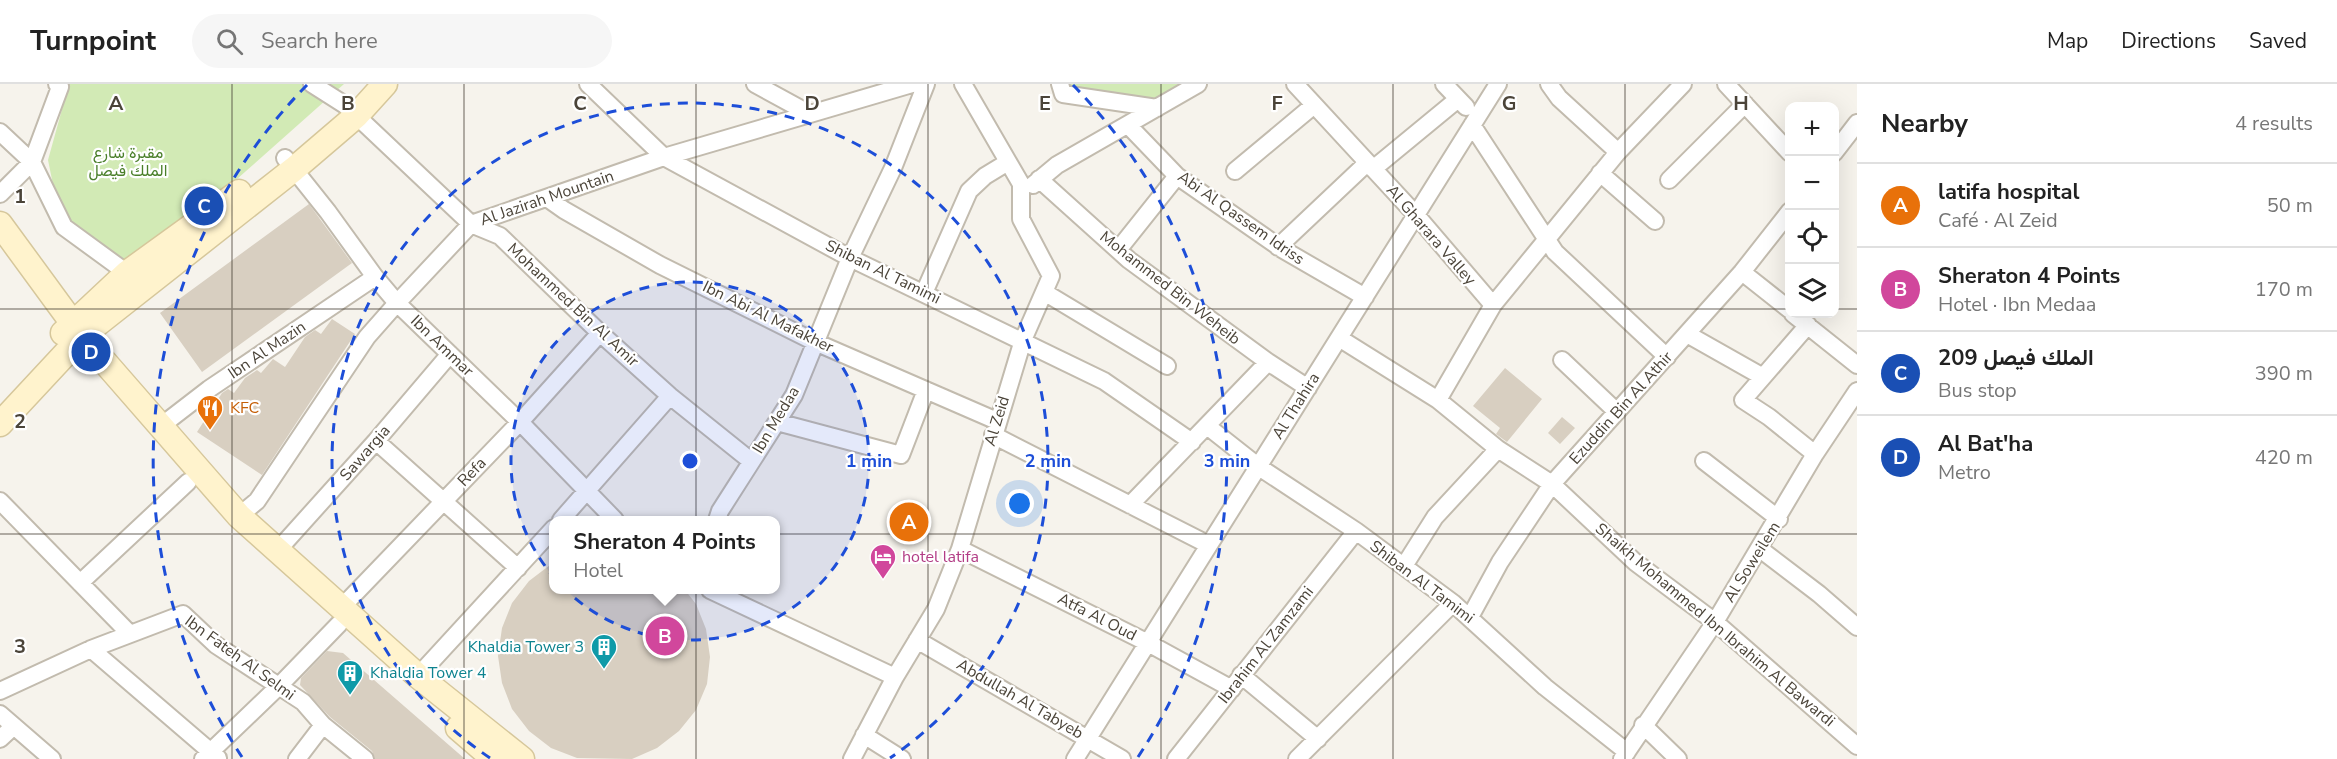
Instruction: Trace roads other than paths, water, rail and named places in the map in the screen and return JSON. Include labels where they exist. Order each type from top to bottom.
[{"type":"main road","points":[[350,111],[366,84]]},
{"type":"main road","points":[[0,399],[72,335],[385,84]]},
{"type":"main road","points":[[0,424],[72,335],[128,273],[289,163]]},
{"type":"main road","points":[[0,224],[72,335],[161,426],[239,516],[278,550],[340,616],[522,759]]},
{"type":"main road","points":[[0,249],[72,335],[188,482],[340,616],[494,759]]},
{"type":"street","points":[[0,194],[32,162],[60,87],[57,84]]},
{"type":"street","name":"Mohammed Bin Al Amir","points":[[312,84],[350,111],[471,224],[500,236],[600,333],[670,396],[751,461]]},
{"type":"street","name":"Shiban Al Tamimi","points":[[588,84],[664,157],[850,258],[1104,381],[1192,442]]},
{"type":"street","points":[[755,84],[810,114]]},
{"type":"street","name":"Al Jazirah Mountain","points":[[239,516],[257,501],[367,338],[471,224],[664,157],[912,84]]},
{"type":"street","name":"Ibn Medaa","points":[[718,516],[794,395],[850,258],[892,168],[926,84]]},
{"type":"street","name":"Al Zeid","points":[[852,759],[895,677],[936,609],[960,549],[1023,340],[1051,276],[1021,219],[1022,184],[963,84]]},
{"type":"street","points":[[1060,84],[1063,94],[1157,108]]},
{"type":"street","points":[[1021,194],[1057,165],[1198,84]]},
{"type":"street","name":"Al Gharara Valley","points":[[1294,84],[1416,215],[1493,305]]},
{"type":"street","points":[[1444,84],[1475,121],[1555,252],[1667,357]]},
{"type":"street","name":"Al Thahira","points":[[1076,759],[1498,84]]},
{"type":"street","points":[[1549,84],[1559,98],[1618,152]]},
{"type":"street","points":[[1438,400],[1493,305],[1618,152],[1683,84]]},
{"type":"street","points":[[1726,84],[1785,148]]},
{"type":"street","points":[[1278,247],[1370,166],[1458,99]]},
{"type":"street","points":[[1669,180],[1745,104]]},
{"type":"street","points":[[1235,171],[1314,105]]},
{"type":"street","points":[[1839,146],[1857,123]]},
{"type":"street","name":"Abi Al Qassem Idriss","points":[[1128,125],[1178,176],[1278,247],[1365,297]]},
{"type":"street","points":[[0,132],[32,162],[64,227],[128,273]]},
{"type":"street","points":[[924,293],[969,191],[984,176],[1008,162]]},
{"type":"street","name":"Ibn Ammar","points":[[289,163],[328,212],[375,278],[397,303],[520,422],[611,516]]},
{"type":"street","points":[[1600,173],[1655,221]]},
{"type":"street","points":[[1118,250],[1178,176]]},
{"type":"street","name":"Mohammed Bin Weheib","points":[[1039,179],[1118,250],[1268,362],[1308,388]]},
{"type":"street","name":"Ibn Abi Al Mafakher","points":[[547,198],[660,265],[815,342],[926,390],[1130,505],[1209,545]]},
{"type":"street","name":"Ezuddin Bin Al Athir","points":[[1470,617],[1500,562],[1552,484],[1742,272],[1785,217]]},
{"type":"street","points":[[1742,272],[1785,306]]},
{"type":"street","name":"Ibn Al Mazin","points":[[161,426],[208,389],[375,278]]},
{"type":"street","points":[[1044,292],[1167,366]]},
{"type":"street","points":[[1798,318],[1857,365]]},
{"type":"street","points":[[1808,325],[1743,400],[1769,417],[1815,454]]},
{"type":"street","name":"Refa","points":[[211,756],[278,687],[340,616],[600,333]]},
{"type":"street","points":[[1687,334],[1763,377]]},
{"type":"street","name":"Shaikh Mohammed Ibn Ibrahim Al Bawardi","points":[[1339,338],[1438,400],[1498,449],[1552,484],[1635,562],[1715,622],[1857,746]]},
{"type":"street","name":"Sawargia","points":[[278,550],[450,354]]},
{"type":"street","points":[[1562,360],[1617,412]]},
{"type":"street","points":[[1130,505],[1268,362]]},
{"type":"street","points":[[777,422],[901,455],[926,390]]},
{"type":"street","name":"Al Soweilem","points":[[1624,756],[1715,622],[1779,519],[1815,454],[1857,391]]},
{"type":"street","points":[[565,516],[670,396]]},
{"type":"street","name":"Shiban Al Tamimi","points":[[1207,426],[1258,467],[1356,531],[1453,603],[1624,756]]},
{"type":"street","points":[[376,441],[518,568]]},
{"type":"street","points":[[1404,566],[1435,517],[1498,449]]},
{"type":"street","points":[[1704,462],[1779,519]]},
{"type":"street","points":[[80,582],[188,482]]},
{"type":"street","points":[[0,501],[130,634]]},
{"type":"street","name":"Ibrahim Al Zamzami","points":[[1176,759],[1356,531]]},
{"type":"street","points":[[418,676],[549,534]]},
{"type":"street","name":"Atfa Al Oud","points":[[960,549],[1148,643],[1237,682],[1318,739]]},
{"type":"street","points":[[1760,549],[1819,594],[1857,627]]},
{"type":"street","points":[[719,594],[895,677]]},
{"type":"street","points":[[1297,759],[1453,603]]},
{"type":"street","name":"Ibn Fateh Al Selmi","points":[[0,691],[92,649],[183,614],[216,645],[303,702],[323,724],[365,759]]},
{"type":"street","name":"Abdullah Al Tabyeb","points":[[917,640],[1122,759]]},
{"type":"street","points":[[92,649],[211,756]]},
{"type":"street","points":[[0,714],[52,759]]},
{"type":"street","points":[[297,759],[323,724]]},
{"type":"street","points":[[1643,725],[1678,759]]},
{"type":"street","points":[[0,739],[14,726]]},
{"type":"street","points":[[864,735],[902,759]]},
{"type":"place","name":"الملك فيصل 209","points":[[204,206]]},
{"type":"place","name":"Al Bat'ha","points":[[91,352]]},
{"type":"place","name":"KFC","points":[[210,431]]},
{"type":"place","name":"latifa hospital","points":[[909,522]]},
{"type":"place","name":"hotel latifa","points":[[883,580]]},
{"type":"place","name":"Sheraton 4 Points","points":[[665,636]]},
{"type":"place","name":"Khaldia Tower 3","points":[[604,670]]},
{"type":"place","name":"Khaldia Tower 4","points":[[350,696]]},
{"type":"park label","name":"مقبرة شارع الملك فيصل","points":[[128,162]]}]
